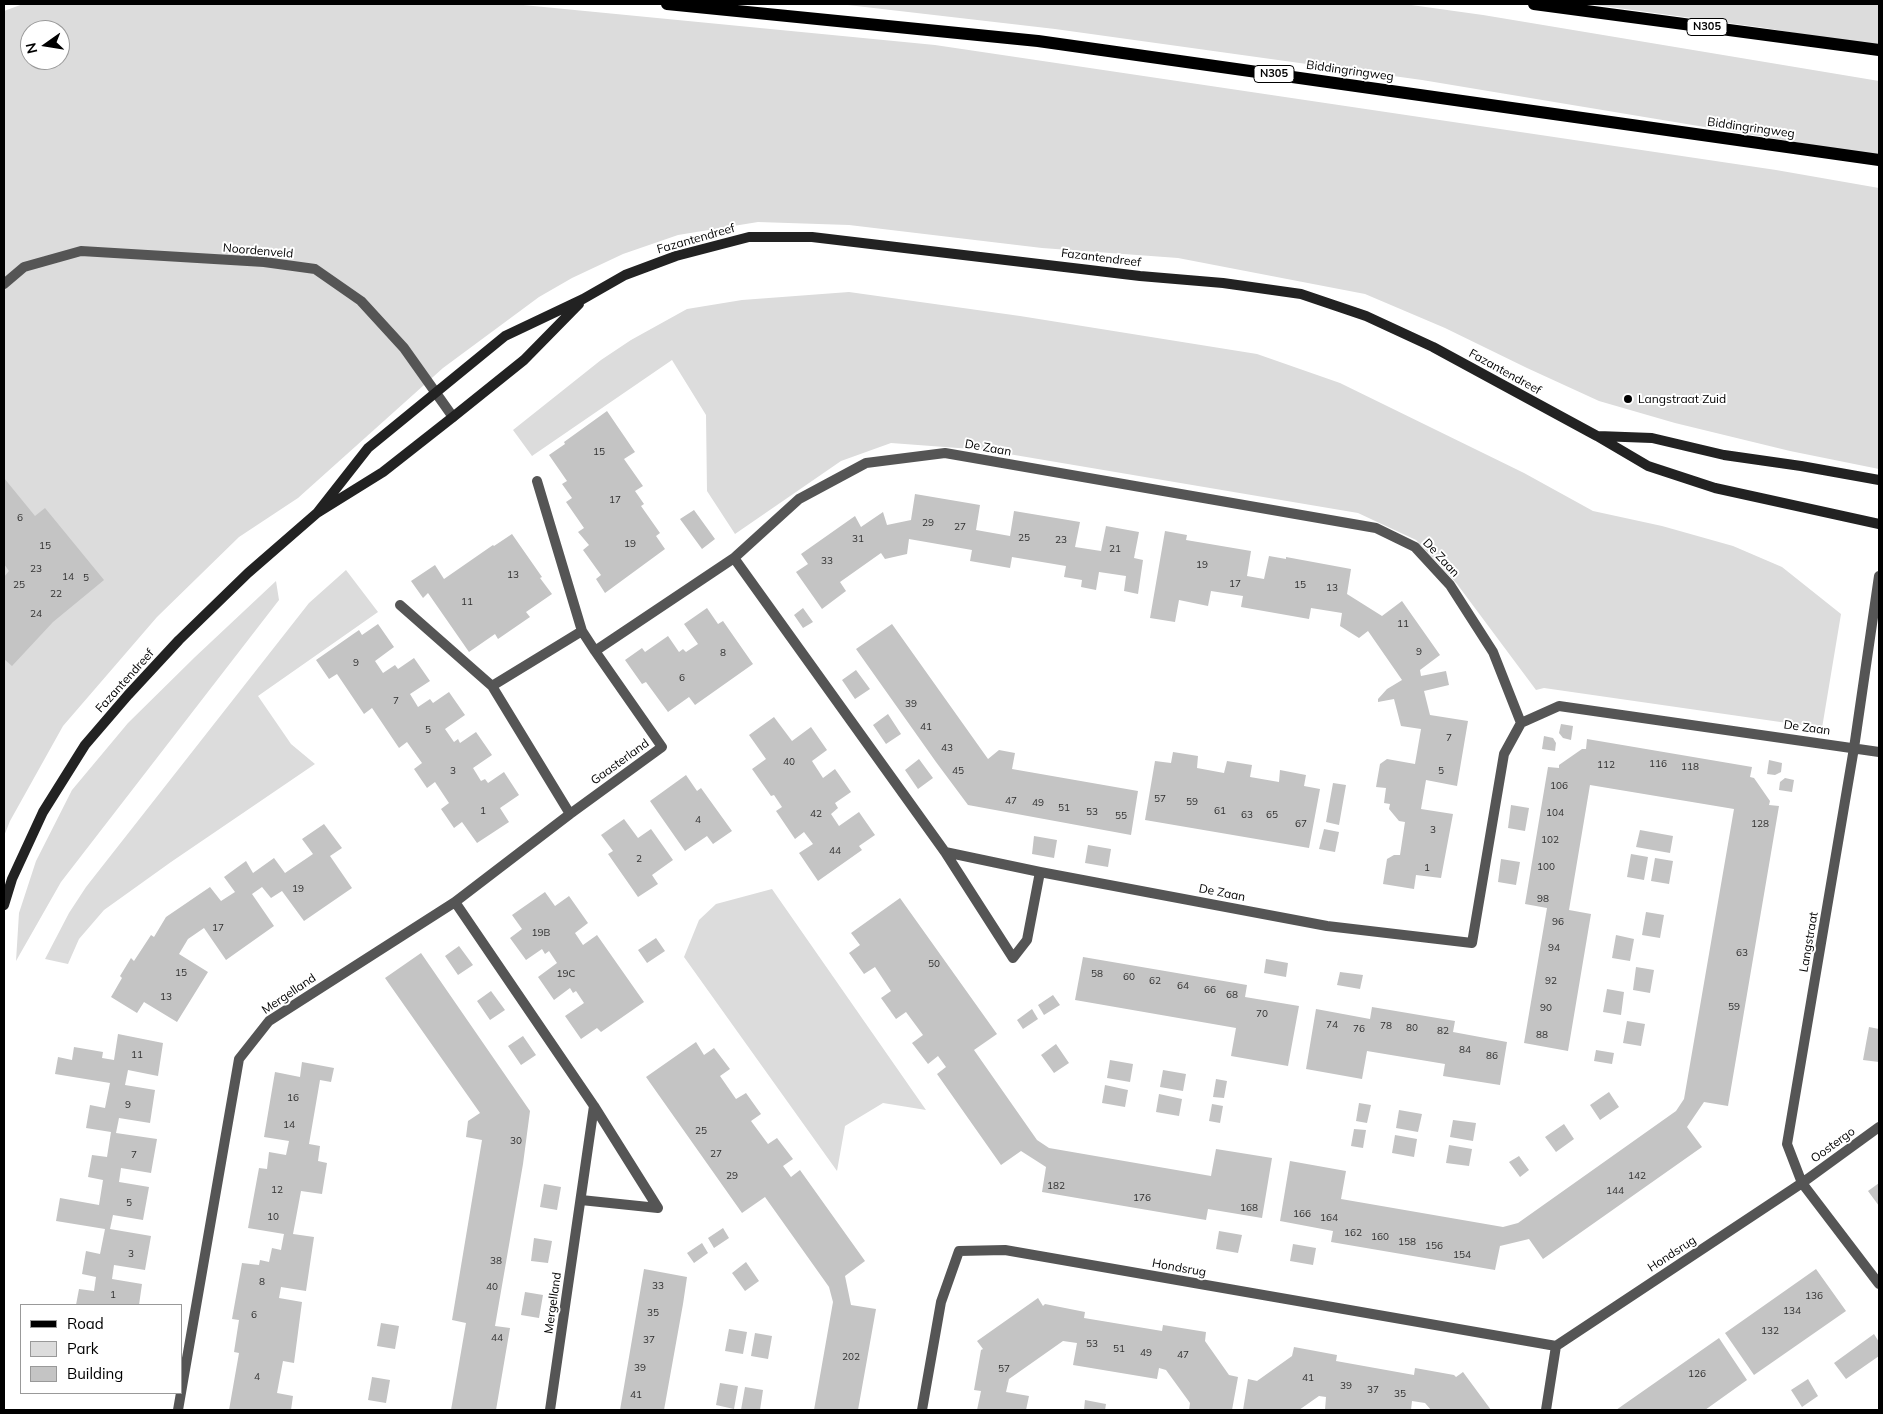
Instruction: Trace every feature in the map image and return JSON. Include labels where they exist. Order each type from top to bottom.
[{"type":"main road","name":"Biddingringweg","points":[[667,4],[1038,41],[1879,160]]},
{"type":"main road","name":"N305","points":[[1534,4],[1879,50]]},
{"type":"street","name":"Fazantendreef","points":[[317,513],[368,448],[505,336],[583,299],[625,276],[676,256],[750,236],[812,237],[1140,276],[1223,283],[1301,294],[1366,316],[1433,347],[1597,436],[1648,466],[1715,488],[1879,524]]},
{"type":"street","name":"Noordenveld","points":[[4,284],[24,266],[82,251],[264,262],[314,270],[360,300],[404,348],[453,417]]},
{"type":"street","name":"Fazantendreef","points":[[4,905],[12,879],[44,812],[85,746],[128,694],[179,640],[248,573],[317,513],[383,472],[524,360],[583,299]]},
{"type":"street","name":"Fazantendreef","points":[[1597,436],[1652,438],[1724,455],[1879,480]]},
{"type":"street","name":"De Zaan","points":[[734,558],[798,499],[866,463],[945,453],[1376,528],[1415,547],[1450,585],[1493,652],[1521,723]]},
{"type":"street","name":"Gaasterland","points":[[455,902],[570,814],[662,747],[582,631],[537,482]]},
{"type":"street","points":[[595,651],[734,558],[945,852],[1013,958],[1027,940],[1040,872]]},
{"type":"street","name":"Langstraat","points":[[1879,576],[1854,748],[1787,1144],[1802,1183],[1879,1284]]},
{"type":"street","points":[[400,605],[492,686],[570,814]]},
{"type":"street","points":[[492,686],[582,631]]},
{"type":"street","name":"De Zaan","points":[[945,852],[1040,872],[1327,926],[1472,943],[1504,754],[1521,723],[1559,706],[1854,748]]},
{"type":"street","points":[[1854,748],[1879,752]]},
{"type":"street","points":[[455,902],[594,1106],[658,1208],[581,1200]]},
{"type":"street","name":"Mergelland","points":[[182,1387],[239,1059],[269,1021],[455,902]]},
{"type":"street","name":"Mergelland","points":[[550,1410],[594,1106]]},
{"type":"street","name":"Oostergo","points":[[1802,1183],[1879,1127]]},
{"type":"street","name":"Hondsrug","points":[[922,1410],[941,1302],[959,1251],[1006,1250],[1556,1346],[1802,1183]]},
{"type":"street","points":[[1546,1410],[1556,1346]]},
{"type":"street","name":"Mergelland","points":[[178,1410],[181,1394]]},
{"type":"green space","points":[[23,4],[513,4],[935,45],[1776,170],[1879,188],[1879,469],[1790,451],[1675,423],[1599,401],[1445,328],[1365,294],[1178,258],[1042,248],[849,225],[758,222],[678,235],[623,254],[572,278],[539,297],[443,368],[298,498],[239,537],[157,617],[63,726],[10,821],[4,836],[4,11]]},
{"type":"green space","points":[[839,4],[1404,4],[1483,15],[1879,81],[1879,156],[1422,80],[1055,29]]},
{"type":"green space","points":[[1588,4],[1879,4],[1879,47],[1765,28]]},
{"type":"green space","points":[[849,292],[1020,316],[1257,354],[1340,383],[1524,473],[1593,511],[1662,526],[1733,546],[1782,567],[1841,614],[1822,728],[1544,688],[1536,690],[1457,584],[1416,540],[1358,513],[985,450],[891,443],[841,461],[735,534],[707,491],[706,415],[672,360],[532,456],[513,430],[601,360],[631,340],[687,309],[742,300]]},
{"type":"green space","points":[[346,570],[378,612],[258,696],[291,744],[315,764],[104,910],[79,939],[68,964],[45,959],[69,913],[86,887],[309,603]]},
{"type":"green space","points":[[276,581],[279,600],[61,882],[16,961],[19,913],[36,861],[72,790],[128,723]]},
{"type":"green space","points":[[772,889],[926,1110],[883,1103],[845,1126],[837,1171],[684,957],[699,920],[716,904]]},
{"type":"building","points":[[607,411],[635,452],[624,459],[643,486],[635,491],[644,504],[641,506],[660,533],[656,536],[665,549],[605,593],[596,579],[601,575],[583,550],[589,545],[578,532],[584,528],[566,502],[572,498],[562,484],[567,481],[549,455]]},
{"type":"building","points":[[4,478],[35,516],[45,508],[104,580],[53,622],[12,666],[4,659],[4,577],[9,571],[4,564]]},
{"type":"building","points":[[915,494],[980,505],[976,530],[1010,536],[1014,511],[1080,522],[1075,547],[1101,551],[1106,526],[1139,532],[1134,558],[1143,560],[1138,594],[1124,591],[1126,576],[1099,572],[1096,590],[1081,587],[1082,580],[1064,577],[1066,566],[1012,557],[1010,568],[970,561],[972,550],[909,539],[907,554],[885,559],[881,553],[840,582],[846,591],[822,609],[796,572],[808,564],[801,554],[855,516],[861,527],[883,512],[887,525],[911,520]]},
{"type":"building","points":[[694,510],[715,539],[702,549],[680,519]]},
{"type":"building","points":[[1165,531],[1187,535],[1186,540],[1251,551],[1247,576],[1264,579],[1269,556],[1286,559],[1286,557],[1351,569],[1347,594],[1382,616],[1402,601],[1440,655],[1420,670],[1421,676],[1446,671],[1449,685],[1424,691],[1430,715],[1468,721],[1457,786],[1426,780],[1421,809],[1453,814],[1441,878],[1416,875],[1414,889],[1383,884],[1387,859],[1394,855],[1400,855],[1405,822],[1399,821],[1389,809],[1390,804],[1384,803],[1386,788],[1376,787],[1380,764],[1387,759],[1415,764],[1421,729],[1401,726],[1394,699],[1378,702],[1378,699],[1387,689],[1402,680],[1368,631],[1359,638],[1340,626],[1342,613],[1311,608],[1309,619],[1241,607],[1243,596],[1211,591],[1208,606],[1179,600],[1175,622],[1150,618]]},
{"type":"building","points":[[512,534],[552,594],[526,612],[530,617],[498,639],[495,634],[469,652],[428,593],[423,598],[411,581],[435,565],[444,579]]},
{"type":"building","points":[[707,608],[718,624],[723,621],[753,664],[695,705],[689,697],[668,712],[646,682],[642,684],[625,660],[642,648],[645,652],[668,636],[679,652],[683,649],[686,652],[698,644],[684,624]]},
{"type":"building","points":[[803,608],[813,622],[803,628],[794,615]]},
{"type":"building","points":[[378,624],[394,647],[375,661],[383,673],[395,665],[398,669],[414,658],[430,681],[410,694],[418,707],[430,699],[433,703],[449,692],[465,715],[445,729],[454,742],[458,739],[460,743],[476,732],[492,755],[473,768],[481,781],[485,779],[488,783],[504,772],[519,795],[500,808],[509,822],[477,843],[462,822],[454,828],[441,809],[449,803],[435,782],[427,788],[414,769],[422,763],[407,742],[399,748],[372,708],[364,714],[337,674],[329,679],[316,660],[359,630],[362,635]]},
{"type":"building","points":[[892,624],[988,759],[999,750],[1015,753],[1012,769],[1138,791],[1131,835],[968,805],[856,649]]},
{"type":"building","points":[[856,670],[870,689],[855,699],[842,680]]},
{"type":"building","points":[[888,714],[901,734],[886,744],[873,725]]},
{"type":"building","points":[[774,717],[792,741],[811,727],[827,750],[812,761],[823,778],[835,769],[851,792],[835,803],[838,808],[831,814],[839,826],[859,812],[875,835],[859,846],[862,850],[818,881],[799,853],[813,844],[804,832],[795,839],[776,811],[782,807],[774,795],[771,796],[752,769],[766,759],[749,735]]},
{"type":"building","points":[[1561,724],[1573,726],[1571,740],[1563,738],[1559,733]]},
{"type":"building","points":[[1544,736],[1553,738],[1556,743],[1555,751],[1542,749]]},
{"type":"building","points":[[1587,739],[1752,767],[1750,777],[1754,778],[1770,801],[1769,805],[1779,806],[1728,1106],[1704,1102],[1687,1127],[1702,1147],[1543,1259],[1529,1239],[1500,1246],[1495,1270],[1331,1242],[1333,1231],[1280,1221],[1290,1161],[1346,1171],[1341,1199],[1503,1227],[1518,1223],[1676,1111],[1684,1099],[1734,809],[1590,785],[1569,910],[1591,914],[1568,1051],[1524,1043],[1547,908],[1525,904],[1548,767],[1559,768],[1559,765],[1582,749],[1586,749]]},
{"type":"building","points":[[1173,752],[1198,756],[1197,768],[1224,773],[1227,761],[1252,765],[1250,777],[1279,782],[1280,770],[1306,775],[1304,786],[1320,789],[1309,848],[1145,820],[1155,761],[1171,763]]},
{"type":"building","points":[[919,759],[933,778],[918,789],[905,770]]},
{"type":"building","points":[[1769,760],[1782,763],[1781,772],[1775,775],[1767,774]]},
{"type":"building","points":[[686,775],[697,791],[701,788],[732,831],[713,844],[707,836],[685,851],[650,801]]},
{"type":"building","points":[[1785,778],[1794,780],[1792,792],[1779,790],[1780,782]]},
{"type":"building","points":[[1333,783],[1346,785],[1339,825],[1326,822]]},
{"type":"building","points":[[1511,805],[1529,808],[1525,831],[1508,828]]},
{"type":"building","points":[[624,819],[638,838],[651,829],[673,860],[652,875],[658,884],[638,897],[608,854],[613,851],[601,835]]},
{"type":"building","points":[[324,824],[342,848],[330,856],[352,888],[304,921],[282,891],[271,898],[262,887],[252,894],[274,926],[226,960],[204,928],[188,939],[179,954],[208,972],[177,1022],[144,1002],[137,1013],[111,997],[122,978],[120,976],[131,958],[134,961],[151,935],[154,937],[166,917],[210,887],[221,901],[235,892],[224,877],[246,861],[253,873],[274,858],[285,873],[313,854],[302,839]]},
{"type":"building","points":[[1324,829],[1339,832],[1335,852],[1319,849]]},
{"type":"building","points":[[1640,830],[1673,836],[1670,853],[1636,847]]},
{"type":"building","points":[[1034,836],[1057,840],[1054,858],[1032,854]]},
{"type":"building","points":[[1088,845],[1111,849],[1108,867],[1085,863]]},
{"type":"building","points":[[1631,854],[1648,857],[1644,880],[1627,877]]},
{"type":"building","points":[[1655,858],[1673,861],[1669,884],[1651,881]]},
{"type":"building","points":[[1501,859],[1520,862],[1516,885],[1498,882]]},
{"type":"building","points":[[545,892],[555,906],[569,896],[588,923],[575,933],[583,945],[597,935],[644,1002],[601,1032],[597,1028],[581,1039],[565,1016],[584,1003],[576,991],[573,993],[570,988],[554,1000],[538,977],[557,963],[549,951],[545,954],[542,949],[526,960],[510,938],[522,929],[512,915]]},
{"type":"building","points":[[900,898],[997,1034],[974,1050],[1037,1140],[1049,1148],[1211,1176],[1216,1149],[1272,1158],[1262,1218],[1208,1209],[1206,1220],[1042,1192],[1046,1167],[1021,1151],[1001,1165],[937,1074],[946,1067],[938,1056],[928,1064],[912,1043],[923,1035],[906,1012],[896,1019],[881,998],[891,991],[875,967],[864,974],[849,953],[860,945],[851,933]]},
{"type":"building","points":[[1646,912],[1664,915],[1660,938],[1642,935]]},
{"type":"building","points":[[1616,935],[1634,939],[1630,961],[1612,958]]},
{"type":"building","points":[[656,938],[665,951],[647,963],[638,950]]},
{"type":"building","points":[[459,946],[473,965],[458,975],[445,956]]},
{"type":"building","points":[[421,953],[530,1111],[523,1164],[495,1326],[510,1328],[496,1410],[451,1410],[466,1323],[452,1320],[482,1140],[466,1137],[468,1121],[480,1113],[385,978]]},
{"type":"building","points":[[1083,957],[1247,985],[1245,997],[1299,1006],[1288,1066],[1231,1056],[1236,1028],[1075,1000]]},
{"type":"building","points":[[1266,959],[1288,963],[1286,977],[1264,973]]},
{"type":"building","points":[[1636,967],[1654,970],[1650,993],[1633,990]]},
{"type":"building","points":[[1340,972],[1363,975],[1360,989],[1337,985]]},
{"type":"building","points":[[1607,989],[1624,992],[1621,1015],[1603,1012]]},
{"type":"building","points":[[491,991],[505,1010],[490,1020],[477,1001]]},
{"type":"building","points":[[1053,995],[1060,1005],[1044,1015],[1038,1005]]},
{"type":"building","points":[[1372,1007],[1455,1021],[1453,1032],[1507,1042],[1500,1085],[1443,1076],[1445,1064],[1367,1051],[1362,1079],[1306,1069],[1316,1009],[1370,1019]]},
{"type":"building","points":[[1032,1009],[1038,1019],[1023,1029],[1017,1020]]},
{"type":"building","points":[[1627,1021],[1645,1024],[1641,1046],[1623,1043]]},
{"type":"building","points":[[1869,1027],[1879,1029],[1879,1062],[1863,1060]]},
{"type":"building","points":[[118,1034],[163,1043],[158,1076],[128,1070],[125,1085],[155,1090],[150,1123],[119,1118],[116,1133],[157,1139],[151,1173],[121,1168],[119,1182],[149,1187],[143,1220],[113,1215],[110,1229],[151,1236],[145,1270],[114,1265],[112,1279],[142,1284],[139,1304],[76,1304],[79,1289],[94,1291],[96,1277],[82,1274],[86,1251],[100,1254],[105,1229],[56,1221],[60,1198],[99,1205],[103,1180],[88,1177],[92,1155],[107,1157],[111,1132],[86,1128],[90,1105],[105,1108],[110,1083],[55,1074],[58,1057],[72,1060],[74,1047],[103,1052],[102,1058],[114,1060]]},
{"type":"building","points":[[523,1036],[536,1055],[521,1065],[508,1046]]},
{"type":"building","points":[[696,1042],[704,1055],[714,1048],[730,1069],[720,1076],[736,1099],[746,1093],[761,1114],[751,1121],[768,1144],[777,1138],[793,1159],[783,1166],[791,1177],[800,1170],[865,1261],[845,1276],[851,1305],[876,1309],[858,1410],[814,1410],[833,1302],[829,1287],[765,1197],[742,1213],[646,1077]]},
{"type":"building","points":[[1056,1044],[1069,1063],[1054,1073],[1041,1055]]},
{"type":"building","points":[[1596,1050],[1614,1053],[1612,1064],[1594,1061]]},
{"type":"building","points":[[1110,1060],[1133,1064],[1130,1082],[1107,1078]]},
{"type":"building","points":[[302,1062],[334,1068],[331,1082],[320,1080],[309,1144],[320,1146],[318,1161],[327,1163],[322,1194],[301,1191],[293,1234],[314,1237],[306,1291],[281,1287],[279,1298],[302,1302],[294,1363],[283,1361],[277,1393],[293,1396],[291,1410],[229,1410],[239,1353],[234,1352],[239,1320],[232,1319],[242,1263],[259,1265],[260,1260],[269,1262],[272,1248],[281,1250],[284,1234],[248,1228],[259,1168],[267,1169],[269,1152],[286,1155],[289,1141],[264,1137],[275,1072],[300,1077]]},
{"type":"building","points":[[1163,1070],[1186,1074],[1183,1091],[1160,1087]]},
{"type":"building","points":[[1216,1079],[1227,1081],[1224,1098],[1213,1097]]},
{"type":"building","points":[[1105,1085],[1128,1090],[1125,1107],[1102,1103]]},
{"type":"building","points":[[1609,1092],[1619,1107],[1600,1120],[1590,1105]]},
{"type":"building","points":[[1159,1094],[1182,1099],[1179,1116],[1156,1112]]},
{"type":"building","points":[[1359,1103],[1371,1105],[1367,1123],[1356,1121]]},
{"type":"building","points":[[1212,1104],[1223,1106],[1220,1123],[1209,1121]]},
{"type":"building","points":[[1399,1110],[1422,1114],[1418,1132],[1396,1128]]},
{"type":"building","points":[[1453,1120],[1476,1123],[1473,1141],[1450,1137]]},
{"type":"building","points":[[1564,1124],[1574,1139],[1556,1152],[1545,1137]]},
{"type":"building","points":[[1354,1129],[1366,1130],[1363,1148],[1351,1146]]},
{"type":"building","points":[[1395,1135],[1417,1139],[1414,1157],[1392,1153]]},
{"type":"building","points":[[1449,1145],[1472,1149],[1469,1166],[1446,1163]]},
{"type":"building","points":[[1519,1156],[1529,1170],[1520,1177],[1509,1162]]},
{"type":"building","points":[[1879,1183],[1879,1206],[1868,1191]]},
{"type":"building","points":[[544,1184],[561,1187],[557,1210],[540,1207]]},
{"type":"building","points":[[723,1228],[729,1238],[714,1248],[708,1238]]},
{"type":"building","points":[[1219,1231],[1242,1235],[1238,1253],[1216,1249]]},
{"type":"building","points":[[534,1238],[552,1241],[548,1263],[531,1261]]},
{"type":"building","points":[[702,1243],[708,1253],[694,1263],[687,1253]]},
{"type":"building","points":[[1293,1244],[1316,1248],[1313,1265],[1290,1261]]},
{"type":"building","points":[[746,1262],[759,1281],[745,1291],[732,1273]]},
{"type":"building","points":[[644,1269],[687,1277],[683,1304],[664,1410],[620,1410]]},
{"type":"building","points":[[1816,1269],[1846,1311],[1754,1375],[1725,1333]]},
{"type":"building","points":[[525,1292],[543,1295],[539,1318],[521,1315]]},
{"type":"building","points":[[1038,1298],[1043,1306],[1045,1304],[1085,1312],[1084,1318],[1162,1331],[1163,1325],[1206,1332],[1205,1341],[1229,1375],[1238,1377],[1232,1410],[1189,1410],[1190,1403],[1166,1370],[1159,1368],[1157,1379],[1073,1365],[1077,1343],[1063,1341],[1009,1379],[1006,1392],[1029,1396],[1026,1410],[977,1410],[981,1391],[974,1390],[981,1350],[983,1349],[977,1341]]},
{"type":"building","points":[[381,1323],[399,1326],[395,1349],[377,1346]]},
{"type":"building","points":[[729,1329],[747,1332],[743,1354],[725,1351]]},
{"type":"building","points":[[755,1333],[772,1336],[768,1359],[751,1356]]},
{"type":"building","points":[[1874,1334],[1879,1342],[1879,1356],[1846,1379],[1834,1363]]},
{"type":"building","points":[[1719,1338],[1747,1380],[1705,1410],[1616,1410]]},
{"type":"building","points":[[1294,1347],[1337,1355],[1336,1361],[1414,1375],[1415,1368],[1454,1375],[1456,1377],[1463,1372],[1491,1410],[1431,1410],[1425,1403],[1412,1401],[1411,1410],[1325,1410],[1326,1397],[1319,1396],[1299,1410],[1243,1410],[1248,1379],[1257,1381],[1292,1356]]},
{"type":"building","points":[[372,1377],[390,1380],[386,1403],[368,1400]]},
{"type":"building","points":[[1808,1379],[1818,1396],[1802,1407],[1791,1390]]},
{"type":"building","points":[[720,1383],[738,1386],[734,1409],[716,1405]]},
{"type":"building","points":[[745,1387],[763,1390],[760,1410],[741,1410]]},
{"type":"building","points":[[1085,1400],[1106,1404],[1105,1410],[1084,1410]]},
{"type":"place","name":"Langstraat Zuid","points":[[1628,399]]}]
